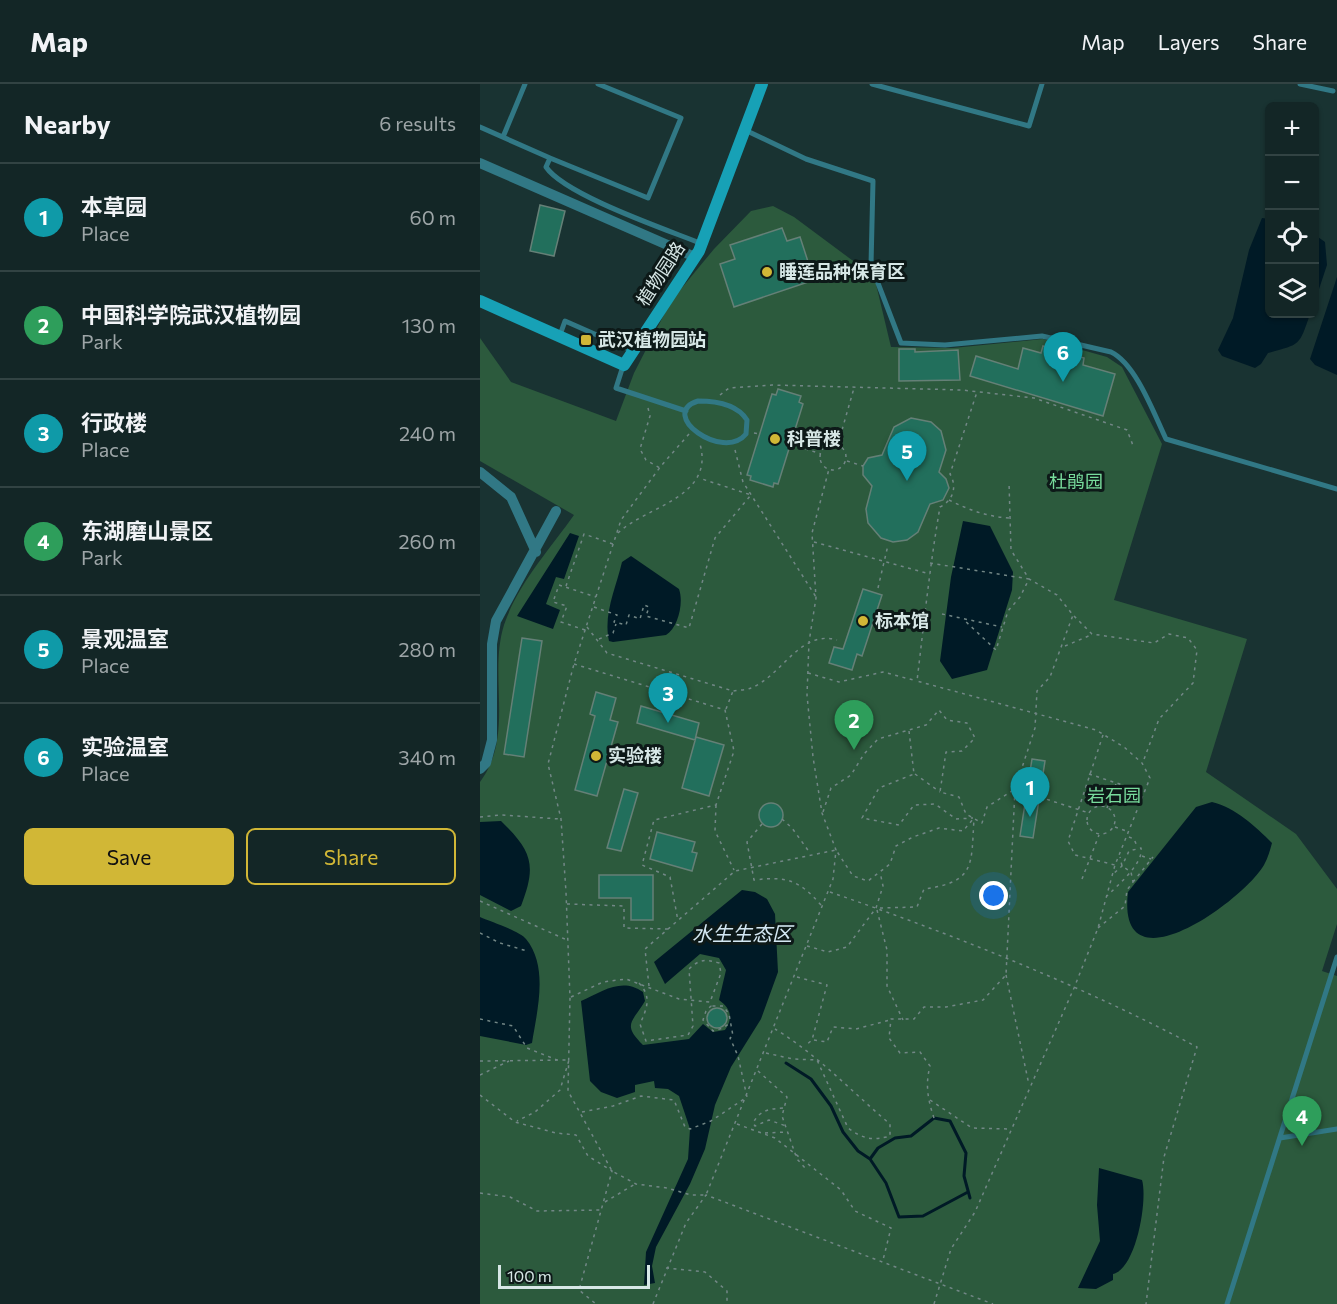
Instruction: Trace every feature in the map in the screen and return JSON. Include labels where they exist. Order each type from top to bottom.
[{"type":"street","name":"植物园路","points":[[624,365],[702,244],[762,84]]},
{"type":"street","points":[[480,163],[695,257]]},
{"type":"street","points":[[480,301],[624,365]]},
{"type":"street","points":[[480,472],[511,497],[536,552]]},
{"type":"street","points":[[480,769],[486,763],[492,740],[492,644],[496,621],[536,552],[556,511]]},
{"type":"lane","points":[[503,137],[525,84]]},
{"type":"lane","points":[[480,127],[648,198],[681,118],[598,84]]},
{"type":"lane","points":[[872,84],[1029,126],[1042,84]]},
{"type":"lane","points":[[1300,84],[1333,91]]},
{"type":"lane","points":[[745,130],[797,155],[873,181],[869,257],[901,343],[945,345],[1042,336],[1111,352],[1120,358],[1132,372],[1166,439],[1337,489]]},
{"type":"lane","points":[[550,158],[546,167],[571,189],[702,244]]},
{"type":"lane","points":[[559,336],[566,321],[633,351]]},
{"type":"lane","points":[[624,365],[616,388],[686,411]]},
{"type":"lane","points":[[698,401],[716,402],[735,409],[744,416],[748,426],[744,438],[732,442],[717,441],[697,433],[687,424],[686,411],[689,405],[698,401]]},
{"type":"lane","points":[[1227,1304],[1337,957]]},
{"type":"lane","points":[[1280,1138],[1337,1129]]},
{"type":"path","points":[[713,400],[729,388],[772,385],[977,392],[1034,398],[1127,430],[1134,448]]},
{"type":"path","points":[[838,445],[855,387]]},
{"type":"path","points":[[918,681],[930,563],[940,507],[949,500],[954,487],[950,474],[977,392]]},
{"type":"path","points":[[647,398],[650,416],[640,448],[646,460],[660,468]]},
{"type":"path","points":[[596,1304],[579,1290],[612,1171],[568,1091],[570,998],[567,904],[561,819],[548,764],[574,664],[621,520],[692,430]]},
{"type":"path","points":[[618,532],[626,525],[669,504],[697,478],[703,458],[701,445],[696,438]]},
{"type":"path","points":[[732,442],[743,482],[816,598]]},
{"type":"path","points":[[791,444],[821,454]]},
{"type":"path","points":[[838,445],[844,451],[846,460],[837,469],[829,469],[822,463],[821,454],[826,446],[838,445]]},
{"type":"path","points":[[846,460],[863,466]]},
{"type":"path","points":[[829,469],[812,533],[816,598],[809,642],[807,695],[813,757],[822,813],[836,850],[853,876],[868,881],[890,864],[896,846],[939,828],[963,831],[974,818]]},
{"type":"path","points":[[697,478],[751,495]]},
{"type":"path","points":[[1009,482],[1011,550],[1029,579]]},
{"type":"path","points":[[616,622],[626,626],[629,615],[640,619],[644,605],[649,607],[646,616],[689,628],[715,538],[751,495]]},
{"type":"path","points":[[949,500],[985,514],[1011,518]]},
{"type":"path","points":[[566,587],[584,534],[614,544]]},
{"type":"path","points":[[813,541],[930,574]]},
{"type":"path","points":[[878,588],[888,545]]},
{"type":"path","points":[[930,563],[1029,579],[1057,595],[1092,634]]},
{"type":"path","points":[[963,619],[996,650],[1008,611],[1020,597],[1029,579]]},
{"type":"path","points":[[585,630],[561,622],[567,606],[553,602],[559,585],[597,598]]},
{"type":"path","points":[[593,607],[617,615],[613,633],[598,639]]},
{"type":"path","points":[[942,614],[1002,627]]},
{"type":"path","points":[[1029,1086],[1006,975],[1005,960],[1015,789],[1035,728],[1037,692],[1050,677],[1073,615]]},
{"type":"path","points":[[587,627],[607,653],[733,691],[751,688],[774,674],[809,642],[826,637],[837,640]]},
{"type":"path","points":[[1063,646],[1092,634],[1154,643],[1169,634],[1188,638],[1197,650],[1193,682],[1159,719],[1142,763]]},
{"type":"path","points":[[574,664],[725,710]]},
{"type":"path","points":[[808,673],[839,682],[883,672],[1036,713],[1103,734],[1142,763],[1150,778],[1115,865],[1098,928],[1074,988],[975,1212],[951,1249],[934,1304]]},
{"type":"path","points":[[733,691],[725,710],[734,751],[716,805],[715,831],[735,871]]},
{"type":"path","points":[[822,813],[831,788],[851,776],[864,754],[879,739],[926,725],[939,710],[947,720],[967,723],[975,738],[962,751],[946,752],[940,792]]},
{"type":"path","points":[[909,730],[914,774],[940,792],[959,797],[966,814],[982,823],[987,807],[1015,789]]},
{"type":"path","points":[[1103,734],[1068,841],[1075,855],[1115,865]]},
{"type":"path","points":[[914,774],[879,788],[862,818],[899,825],[914,805],[935,804],[957,819],[974,818]]},
{"type":"path","points":[[1089,774],[1144,793]]},
{"type":"path","points":[[1107,808],[1116,783]]},
{"type":"path","points":[[1015,789],[1089,813]]},
{"type":"path","points":[[678,921],[670,877],[642,865],[654,820],[716,805]]},
{"type":"path","points":[[1096,807],[1107,808],[1115,817],[1114,826],[1108,832],[1099,834],[1089,826],[1089,813],[1096,807]]},
{"type":"path","points":[[480,817],[501,815],[561,819]]},
{"type":"path","points":[[876,908],[917,906],[924,889],[946,886],[962,879],[972,860],[974,818]]},
{"type":"path","points":[[782,819],[792,828],[810,854]]},
{"type":"path","points":[[762,824],[747,842],[754,880],[777,877],[805,887],[822,906]]},
{"type":"path","points":[[1114,826],[1129,832]]},
{"type":"path","points":[[1082,879],[1099,834]]},
{"type":"path","points":[[1105,898],[1131,872],[1141,856],[1143,850],[1138,847],[1134,839],[1128,836]]},
{"type":"path","points":[[1112,874],[1122,866],[1128,851],[1138,847]]},
{"type":"path","points":[[649,986],[645,949],[735,871],[836,850]]},
{"type":"path","points":[[653,1304],[686,1222],[706,1195],[796,977],[828,892],[836,850]]},
{"type":"path","points":[[1120,856],[1122,866],[1131,872],[1133,882]]},
{"type":"path","points":[[1098,928],[1125,906],[1127,890],[1152,858],[1141,856]]},
{"type":"path","points":[[807,946],[828,952],[848,947],[876,908],[883,886],[880,872]]},
{"type":"path","points":[[828,892],[876,908],[1074,988],[1154,1024],[1197,1047],[1164,1157],[1146,1304]]},
{"type":"path","points":[[480,901],[568,940]]},
{"type":"path","points":[[567,904],[624,906],[624,928],[668,929]]},
{"type":"path","points":[[876,908],[887,950],[887,986],[903,1020]]},
{"type":"path","points":[[480,933],[500,943],[527,951]]},
{"type":"path","points":[[639,983],[647,991],[648,1005],[640,1024],[646,1041],[688,1035],[693,1026],[689,969],[696,963],[707,959],[719,963],[721,973],[710,1002],[711,1006]]},
{"type":"path","points":[[812,1040],[827,1042],[833,1027],[856,1029],[891,1019],[914,1020],[924,1007],[946,1007],[982,1000],[1006,975]]},
{"type":"path","points":[[796,977],[827,985],[812,1040],[805,1047]]},
{"type":"path","points":[[570,998],[603,982],[626,979],[679,999],[710,1002]]},
{"type":"path","points":[[730,1023],[713,1031],[703,1020],[706,1011],[711,1006],[718,1005],[727,1009],[733,1036],[730,1038],[738,1056],[747,1097]]},
{"type":"path","points":[[480,1019],[513,1026],[527,1048],[560,1060]]},
{"type":"path","points":[[891,1019],[889,1038],[900,1053],[920,1053],[930,1066],[927,1080],[928,1098],[934,1118]]},
{"type":"path","points":[[774,1029],[805,1047],[890,1124],[890,1136],[874,1140],[857,1135],[848,1128],[818,1060]]},
{"type":"path","points":[[764,1053],[793,1059],[818,1060]]},
{"type":"path","points":[[480,1061],[569,1060]]},
{"type":"path","points":[[515,1122],[535,1112],[560,1090],[569,1060]]},
{"type":"path","points":[[480,1075],[511,1061]]},
{"type":"path","points":[[757,1071],[787,1097],[782,1116],[795,1154],[806,1169]]},
{"type":"path","points":[[480,1095],[515,1122],[556,1133],[576,1135],[588,1156],[636,1184],[667,1188],[691,1195],[706,1195],[993,1304]]},
{"type":"path","points":[[581,1112],[613,1106],[641,1096],[674,1100],[685,1127],[690,1129],[711,1121],[747,1097]]},
{"type":"path","points":[[928,1098],[972,1128],[1010,1130]]},
{"type":"path","points":[[784,1108],[765,1110],[758,1114],[753,1123],[755,1126],[769,1120],[786,1126]]},
{"type":"path","points":[[736,1124],[775,1138],[841,1190],[855,1211],[891,1228],[882,1262]]},
{"type":"path","points":[[762,1133],[788,1132]]},
{"type":"path","points":[[605,1202],[636,1184]]},
{"type":"path","points":[[480,1193],[510,1197],[537,1211],[602,1210]]},
{"type":"path","points":[[666,1268],[705,1272],[727,1291],[727,1304]]},
{"type":"green space","points":[[773,206],[794,217],[868,272],[875,280],[891,347],[953,348],[1043,339],[1107,357],[1122,367],[1162,444],[1114,600],[1247,639],[1206,772],[1296,834],[1337,889],[1337,924],[1322,971],[1337,976],[1337,1304],[480,1304],[480,782],[490,764],[496,745],[499,725],[498,664],[504,625],[517,596],[574,515],[480,461],[480,338],[511,382],[616,421],[634,373],[671,301],[714,249],[751,211]]},
{"type":"water","points":[[1262,218],[1265,218],[1265,318],[1309,318],[1297,342],[1287,348],[1268,353],[1261,364],[1255,368],[1222,356],[1218,350],[1233,318],[1249,250]]},
{"type":"water","points":[[1319,238],[1325,242],[1327,265],[1319,289]]},
{"type":"water","points":[[1337,277],[1337,375],[1315,365],[1310,359]]},
{"type":"water","points":[[963,521],[990,526],[1013,572],[1012,590],[987,670],[952,679],[940,661],[951,577]]},
{"type":"water","points":[[570,533],[579,536],[564,579],[556,577],[546,604],[560,610],[553,629],[517,616]]},
{"type":"water","points":[[631,556],[679,589],[681,601],[679,615],[674,627],[666,635],[613,642],[609,641],[608,631],[611,601],[622,562]]},
{"type":"water","points":[[1212,802],[1237,813],[1272,843],[1264,865],[1252,881],[1209,916],[1184,930],[1160,937],[1141,935],[1130,921],[1128,892],[1196,807]]},
{"type":"water","points":[[501,821],[519,841],[529,859],[529,880],[526,892],[521,906],[511,911],[480,895],[480,822]]},
{"type":"water","name":"水生生态区","points":[[742,890],[755,892],[767,899],[775,914],[778,972],[761,1019],[731,1067],[715,1105],[705,1149],[690,1184],[656,1247],[652,1266],[655,1283],[644,1285],[646,1252],[688,1159],[690,1129],[679,1096],[668,1089],[655,1088],[654,1081],[635,1085],[635,1092],[617,1098],[601,1092],[590,1081],[581,1001],[612,987],[628,986],[643,992],[645,1001],[633,1019],[631,1028],[643,1045],[689,1039],[703,1024],[713,1032],[725,1030],[730,1013],[719,1000],[726,970],[719,958],[700,954],[665,984],[654,962]]},
{"type":"water","points":[[480,917],[523,936],[533,950],[540,990],[532,1043],[526,1045],[480,1036]]},
{"type":"water","points":[[1099,1168],[1142,1180],[1142,1217],[1134,1247],[1121,1269],[1113,1274],[1113,1280],[1096,1289],[1078,1288],[1100,1241],[1097,1205]]},
{"type":"building","points":[[540,205],[565,211],[554,256],[530,251]]},
{"type":"building","name":"睡莲品种保育区","points":[[782,228],[787,241],[800,237],[814,280],[734,307],[720,264],[735,259],[730,245]]},
{"type":"building","points":[[1043,346],[1084,358],[1083,365],[1115,374],[1103,416],[970,376],[976,356],[1018,369],[1023,348],[1041,353]]},
{"type":"building","points":[[899,349],[915,349],[915,352],[958,350],[960,380],[899,381]]},
{"type":"building","name":"科普楼","points":[[778,389],[801,396],[799,402],[803,404],[778,484],[774,483],[773,487],[750,480],[751,476],[747,475],[772,394],[776,395]]},
{"type":"building","points":[[911,418],[931,422],[941,431],[946,450],[939,472],[946,479],[949,488],[943,500],[930,504],[918,532],[907,540],[893,542],[881,538],[868,523],[866,509],[872,486],[863,475],[863,466],[868,458],[882,455],[894,427]]},
{"type":"building","name":"标本馆","points":[[863,589],[882,595],[862,656],[857,654],[852,670],[829,663],[834,647],[843,649]]},
{"type":"building","points":[[522,638],[542,641],[524,757],[504,754]]},
{"type":"building","name":"实验楼","points":[[596,692],[616,698],[610,720],[618,722],[597,796],[575,790],[595,716],[590,714]]},
{"type":"building","points":[[641,706],[699,723],[695,740],[637,723]]},
{"type":"building","points":[[696,737],[724,745],[709,796],[682,788]]},
{"type":"building","points":[[1032,759],[1045,761],[1033,838],[1020,836]]},
{"type":"building","points":[[624,789],[638,793],[621,851],[607,848]]},
{"type":"building","points":[[771,803],[780,806],[783,815],[780,824],[771,827],[762,824],[759,815],[762,806]]},
{"type":"building","points":[[657,832],[695,842],[692,852],[697,853],[692,871],[650,859]]},
{"type":"building","points":[[599,875],[653,875],[653,920],[631,920],[631,898],[599,898]]},
{"type":"building","points":[[717,1008],[724,1011],[727,1018],[724,1025],[717,1028],[710,1025],[707,1018],[710,1011]]},
{"type":"waterway","points":[[786,1063],[811,1079],[831,1106],[843,1132],[858,1151],[870,1159],[886,1183],[899,1217],[923,1216],[968,1192]]},
{"type":"waterway","points":[[870,1159],[878,1148],[895,1138],[911,1136],[934,1118],[950,1121],[966,1153],[964,1176],[970,1198]]},
{"type":"place","name":"睡莲品种保育区","points":[[767,272]]},
{"type":"place","name":"武汉植物园站","points":[[586,340]]},
{"type":"place","name":"实验温室","points":[[1063,382]]},
{"type":"place","name":"科普楼","points":[[775,439]]},
{"type":"place","name":"景观温室","points":[[907,481]]},
{"type":"place","name":"标本馆","points":[[863,621]]},
{"type":"place","name":"行政楼","points":[[668,723]]},
{"type":"place","name":"中国科学院武汉植物园","points":[[854,750]]},
{"type":"place","name":"实验楼","points":[[596,756]]},
{"type":"place","name":"本草园","points":[[1030,817]]},
{"type":"place","name":"东湖磨山景区","points":[[1302,1146]]},
{"type":"park label","name":"杜鹃园","points":[[1076,482]]},
{"type":"park label","name":"岩石园","points":[[1114,796]]}]
